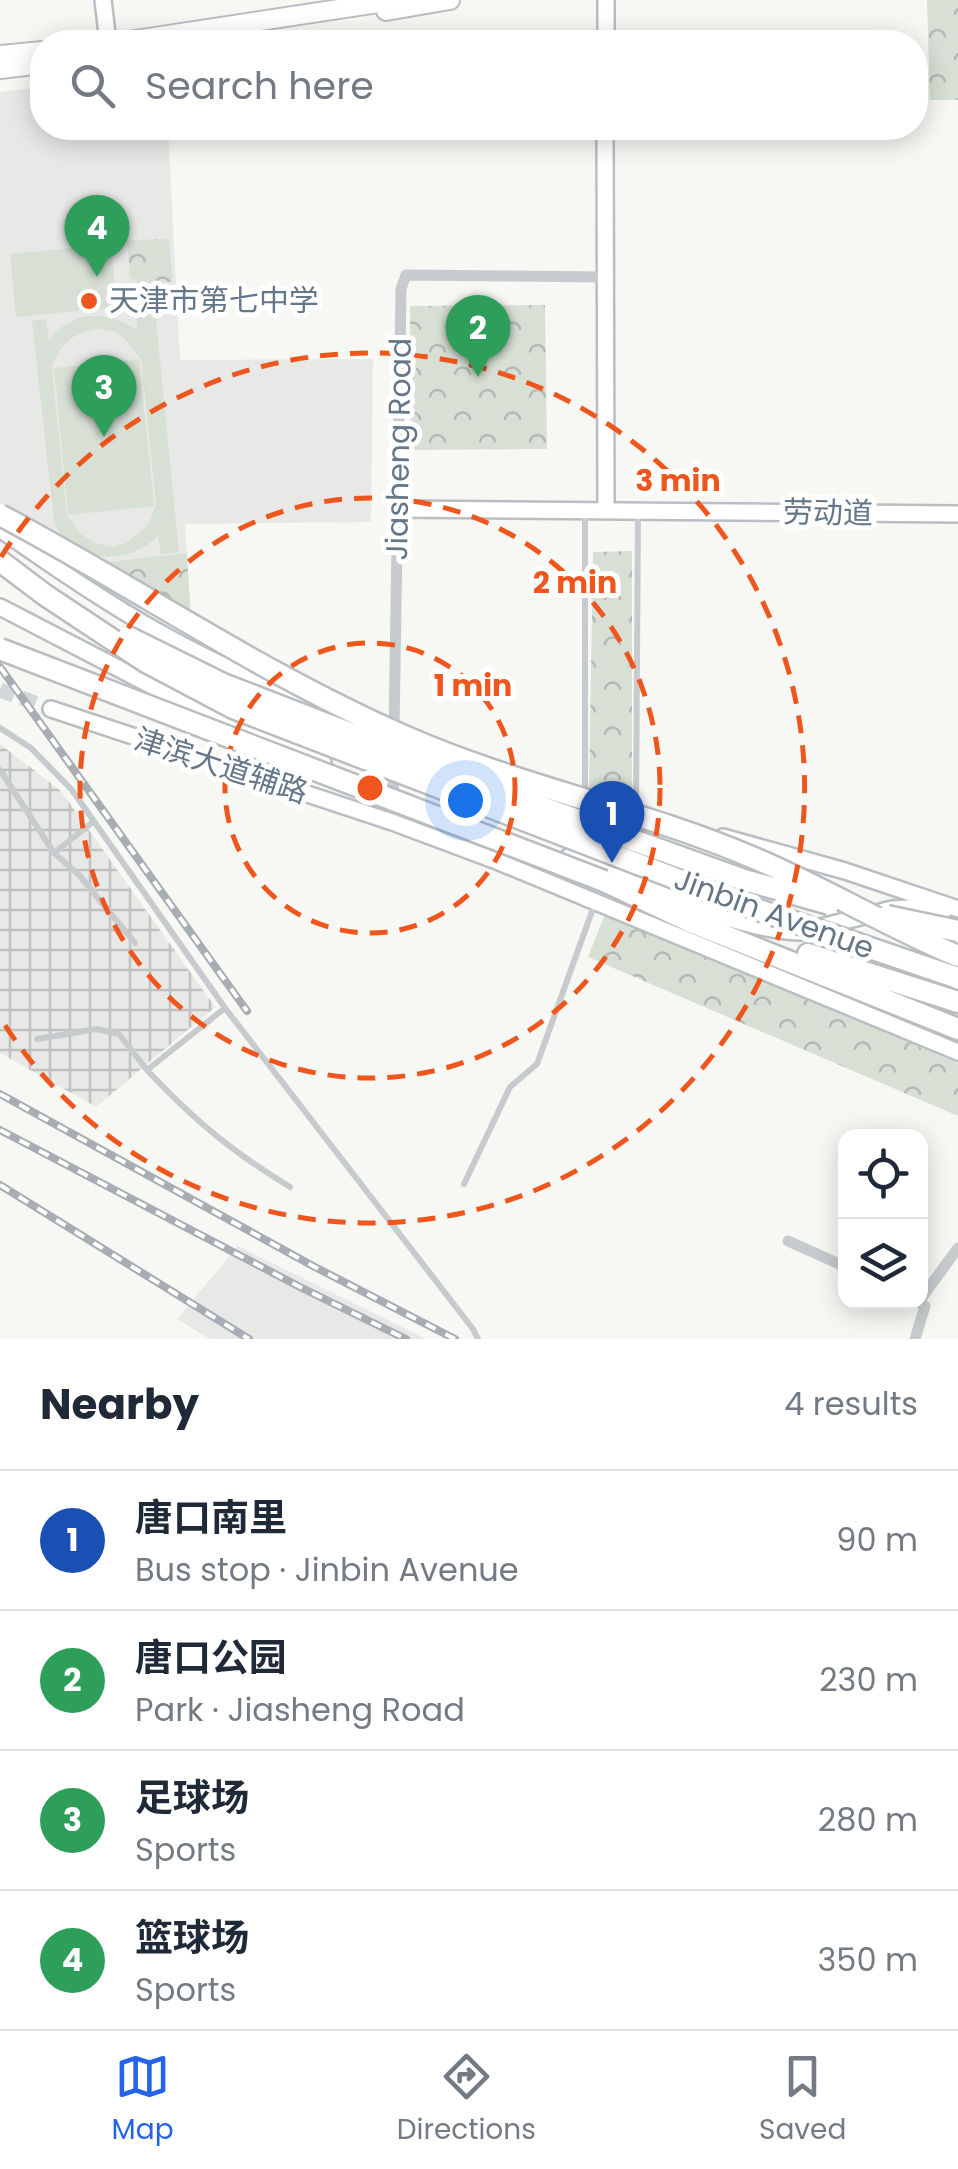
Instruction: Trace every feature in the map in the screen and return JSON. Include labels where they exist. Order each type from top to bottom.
[{"type":"highway","points":[[0,515],[193,628],[402,736],[458,759],[753,857],[891,927],[958,956]]},
{"type":"highway","name":"Jinbin Avenue","points":[[0,561],[146,662],[232,708],[841,940],[958,978]]},
{"type":"highway","points":[[70,610],[223,684],[589,825],[816,901],[958,931]]},
{"type":"highway","points":[[0,650],[215,725]]},
{"type":"highway","points":[[0,663],[215,725]]},
{"type":"highway","name":"Jinbin Avenue","points":[[215,725],[600,891],[958,1002]]},
{"type":"highway","points":[[600,891],[691,922],[958,1029]]},
{"type":"highway","points":[[841,940],[958,969]]},
{"type":"main road","points":[[201,30],[398,0]]},
{"type":"main road","points":[[270,30],[450,0]]},
{"type":"main road","points":[[0,55],[30,51]]},
{"type":"main road","points":[[0,69],[30,65]]},
{"type":"street","points":[[103,0],[107,30]]},
{"type":"street","points":[[606,0],[606,30]]},
{"type":"street","points":[[604,140],[606,510]]},
{"type":"street","name":"Jiasheng Road","points":[[392,822],[401,290],[406,275],[604,277]]},
{"type":"street","name":"劳动道","points":[[399,509],[958,514]]},
{"type":"street","points":[[0,529],[117,608],[217,666],[272,688],[585,795],[883,883],[958,911]]},
{"type":"street","name":"Jinbin Avenue","points":[[0,607],[215,725]]},
{"type":"street","name":"津滨大道辅路","points":[[51,709],[600,891],[958,1052]]},
{"type":"street","points":[[215,725],[712,911],[769,928],[801,932],[904,908],[958,911]]},
{"type":"street","points":[[788,1241],[838,1264]]},
{"type":"street","points":[[928,1290],[958,1248]]},
{"type":"street","points":[[915,1339],[924,1309]]},
{"type":"lane","points":[[585,795],[586,510]]},
{"type":"lane","points":[[636,810],[638,511]]},
{"type":"lane","points":[[0,728],[31,748],[72,790],[225,1008],[382,1208],[478,1339]]},
{"type":"lane","points":[[0,770],[54,853],[79,875],[135,944]]},
{"type":"lane","points":[[54,853],[94,821]]},
{"type":"lane","points":[[464,1184],[510,1087],[537,1064],[600,891]]},
{"type":"lane","points":[[147,1070],[225,1008]]},
{"type":"lane","points":[[37,1039],[96,1029],[119,1034],[189,1115],[232,1152],[290,1186]]},
{"type":"shaded area","name":"天津市第七中学","points":[[30,88],[30,140],[169,140],[180,360],[373,359],[371,522],[185,524],[191,621],[0,503],[0,92]]},
{"type":"shaded area","points":[[0,744],[61,791],[215,1007],[96,1107],[0,1053]]},
{"type":"shaded area","points":[[238,1246],[426,1339],[210,1339],[177,1319]]},
{"type":"green space","points":[[927,0],[958,0],[958,100],[930,100]]},
{"type":"green space","points":[[169,239],[173,282],[138,283],[130,278],[127,240]]},
{"type":"green space","points":[[111,244],[117,307],[16,317],[10,254]]},
{"type":"green space","points":[[545,305],[547,449],[411,450],[410,306]]},
{"type":"green space","points":[[155,309],[179,552],[161,554],[158,536],[132,553],[102,556],[74,546],[54,521],[32,321],[46,319],[49,340],[68,323],[90,316],[114,318],[137,330],[136,311]],"holes":[[[98,329],[115,332],[141,360],[156,503],[149,524],[126,543],[113,547],[94,543],[67,516],[52,369],[58,353],[74,337]]]},
{"type":"green space","points":[[139,359],[154,506],[68,515],[54,368]]},
{"type":"green space","points":[[632,551],[632,803],[589,790],[593,552]]},
{"type":"green space","points":[[187,553],[191,621],[99,563]]},
{"type":"green space","points":[[605,914],[958,1063],[958,1116],[588,957]]},
{"type":"tunnel","points":[[0,690],[51,709]]},
{"type":"railway","points":[[0,667],[247,1011]]},
{"type":"railway","points":[[0,1094],[313,1266],[455,1339]]},
{"type":"railway","points":[[0,1130],[406,1339]]},
{"type":"railway","points":[[0,1185],[249,1339]]},
{"type":"place","name":"篮球场","points":[[97,277]]},
{"type":"place","name":"天津市第七中学","points":[[89,301]]},
{"type":"place","name":"唐口公园","points":[[478,377]]},
{"type":"place","name":"足球场","points":[[104,437]]},
{"type":"place","name":"唐口南里","points":[[612,863]]}]
